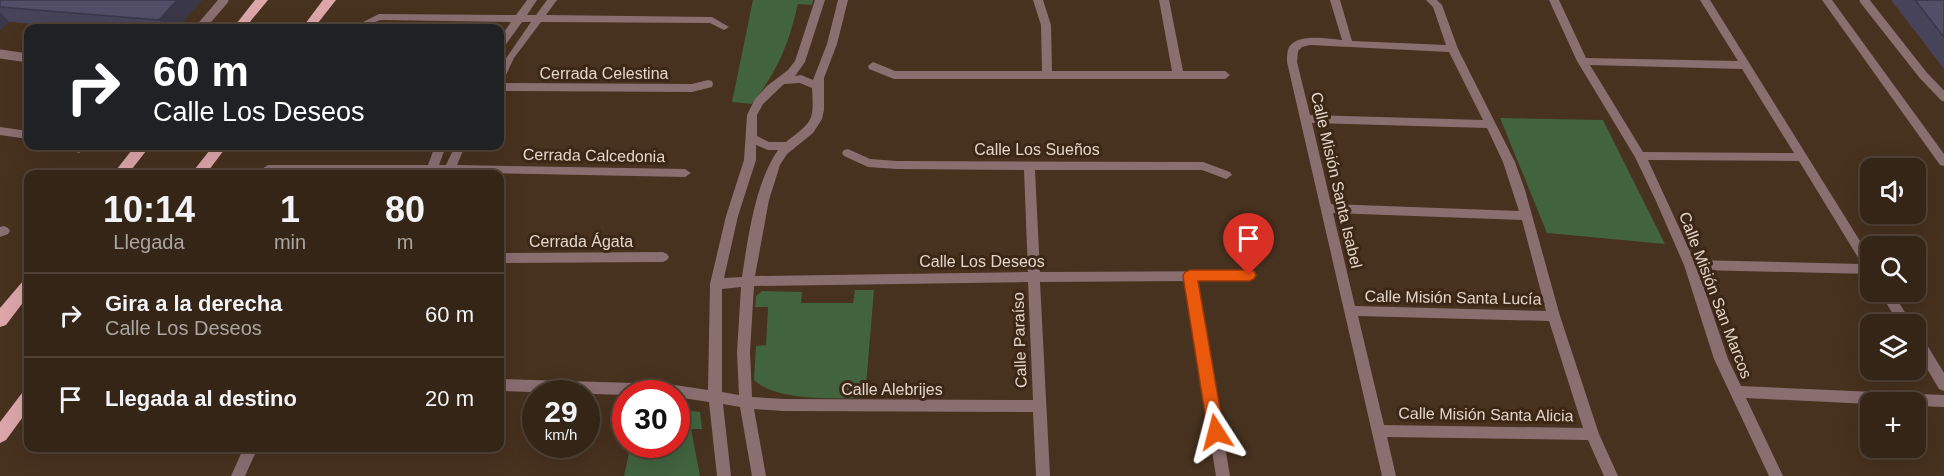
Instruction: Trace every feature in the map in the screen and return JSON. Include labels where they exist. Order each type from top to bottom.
[{"type":"main road","points":[[242,24],[262,0]]},
{"type":"main road","points":[[311,24],[330,0]]},
{"type":"main road","points":[[123,170],[140,150]]},
{"type":"main road","points":[[201,170],[217,150]]},
{"type":"main road","points":[[0,320],[24,290]]},
{"type":"main road","points":[[0,435],[24,403]]},
{"type":"street","points":[[504,39],[532,0]]},
{"type":"street","points":[[504,68],[552,0]]},
{"type":"street","points":[[724,476],[715,397],[716,284],[729,227],[750,160],[752,115],[759,102],[800,62],[820,0]]},
{"type":"street","points":[[759,476],[749,433],[745,402],[743,344],[747,281],[763,200],[779,156],[803,136],[817,118],[820,105],[818,86],[832,45],[843,0]]},
{"type":"street","points":[[1038,0],[1046,25],[1047,76]]},
{"type":"street","points":[[1164,0],[1178,75]]},
{"type":"street","points":[[1335,0],[1348,44]]},
{"type":"street","name":"Calle Misión San Marcos","points":[[1554,0],[1582,61],[1641,156],[1690,265],[1721,359],[1776,476]]},
{"type":"street","points":[[1705,0],[1860,252]]},
{"type":"street","points":[[1827,0],[1944,162]]},
{"type":"street","points":[[1436,2],[1453,49],[1488,124],[1509,162],[1554,316],[1592,434],[1611,476]]},
{"type":"street","points":[[364,24],[379,17],[520,17],[712,20],[724,27]]},
{"type":"street","name":"Calle Misión Santa Isabel","points":[[1389,476],[1292,62],[1295,47],[1310,42],[1453,49]]},
{"type":"street","points":[[1582,61],[1745,65]]},
{"type":"street","points":[[873,66],[894,75],[1225,75]]},
{"type":"street","points":[[781,82],[796,79],[818,86]]},
{"type":"street","name":"Cerrada Celestina","points":[[504,87],[692,88],[708,84]]},
{"type":"street","points":[[1306,119],[1488,124]]},
{"type":"street","points":[[0,131],[24,134]]},
{"type":"street","points":[[752,139],[768,146],[789,146]]},
{"type":"street","points":[[432,170],[439,150]]},
{"type":"street","points":[[449,170],[458,150]]},
{"type":"street","name":"Calle Los Sueños","points":[[848,153],[868,163],[881,164],[1203,166],[1226,175]]},
{"type":"street","points":[[1641,156],[1802,157]]},
{"type":"street","name":"Calle Paraíso","points":[[1029,165],[1043,476]]},
{"type":"street","name":"Cerrada Calcedonia","points":[[268,169],[322,170]]},
{"type":"street","name":"Cerrada Calcedonia","points":[[504,172],[685,173]]},
{"type":"street","points":[[1327,208],[1526,216]]},
{"type":"street","name":"Cerrada Ágata","points":[[504,258],[663,257]]},
{"type":"street","points":[[1690,265],[1860,268]]},
{"type":"street","name":"Calle Los Deseos","points":[[716,284],[773,279],[1249,275]]},
{"type":"street","points":[[1190,276],[1223,476]]},
{"type":"street","name":"Calle Misión Santa Lucía","points":[[1351,311],[1554,316]]},
{"type":"street","points":[[1926,355],[1944,385]]},
{"type":"street","name":"Calle Alebrijes","points":[[504,385],[668,390],[745,402],[784,405],[1040,406]]},
{"type":"street","points":[[1736,393],[1944,401]]},
{"type":"street","name":"Calle Misión Santa Alicia","points":[[1379,431],[1592,434]]},
{"type":"street","points":[[238,476],[249,452]]},
{"type":"lane","points":[[203,24],[224,0]]},
{"type":"lane","points":[[1864,0],[1923,75],[1944,97]]},
{"type":"lane","points":[[0,54],[24,57]]},
{"type":"green space","points":[[753,0],[813,0],[812,5],[798,4],[781,57],[769,80],[752,104],[732,102]]},
{"type":"green space","points":[[1500,118],[1603,120],[1665,244],[1547,233]]},
{"type":"green space","points":[[855,290],[874,290],[865,398],[791,395],[764,387],[754,380],[756,346],[766,345],[768,307],[755,307],[756,296],[762,291],[802,292],[801,303],[853,303]]},
{"type":"green space","points":[[690,411],[700,412],[702,429],[691,429],[700,476],[624,476],[628,458],[690,458]]},
{"type":"building","points":[[0,0],[177,0],[159,20],[0,7]]},
{"type":"building","points":[[1915,0],[1944,0],[1944,37]]},
{"type":"route","points":[[1216,432],[1190,276],[1249,275]]}]
